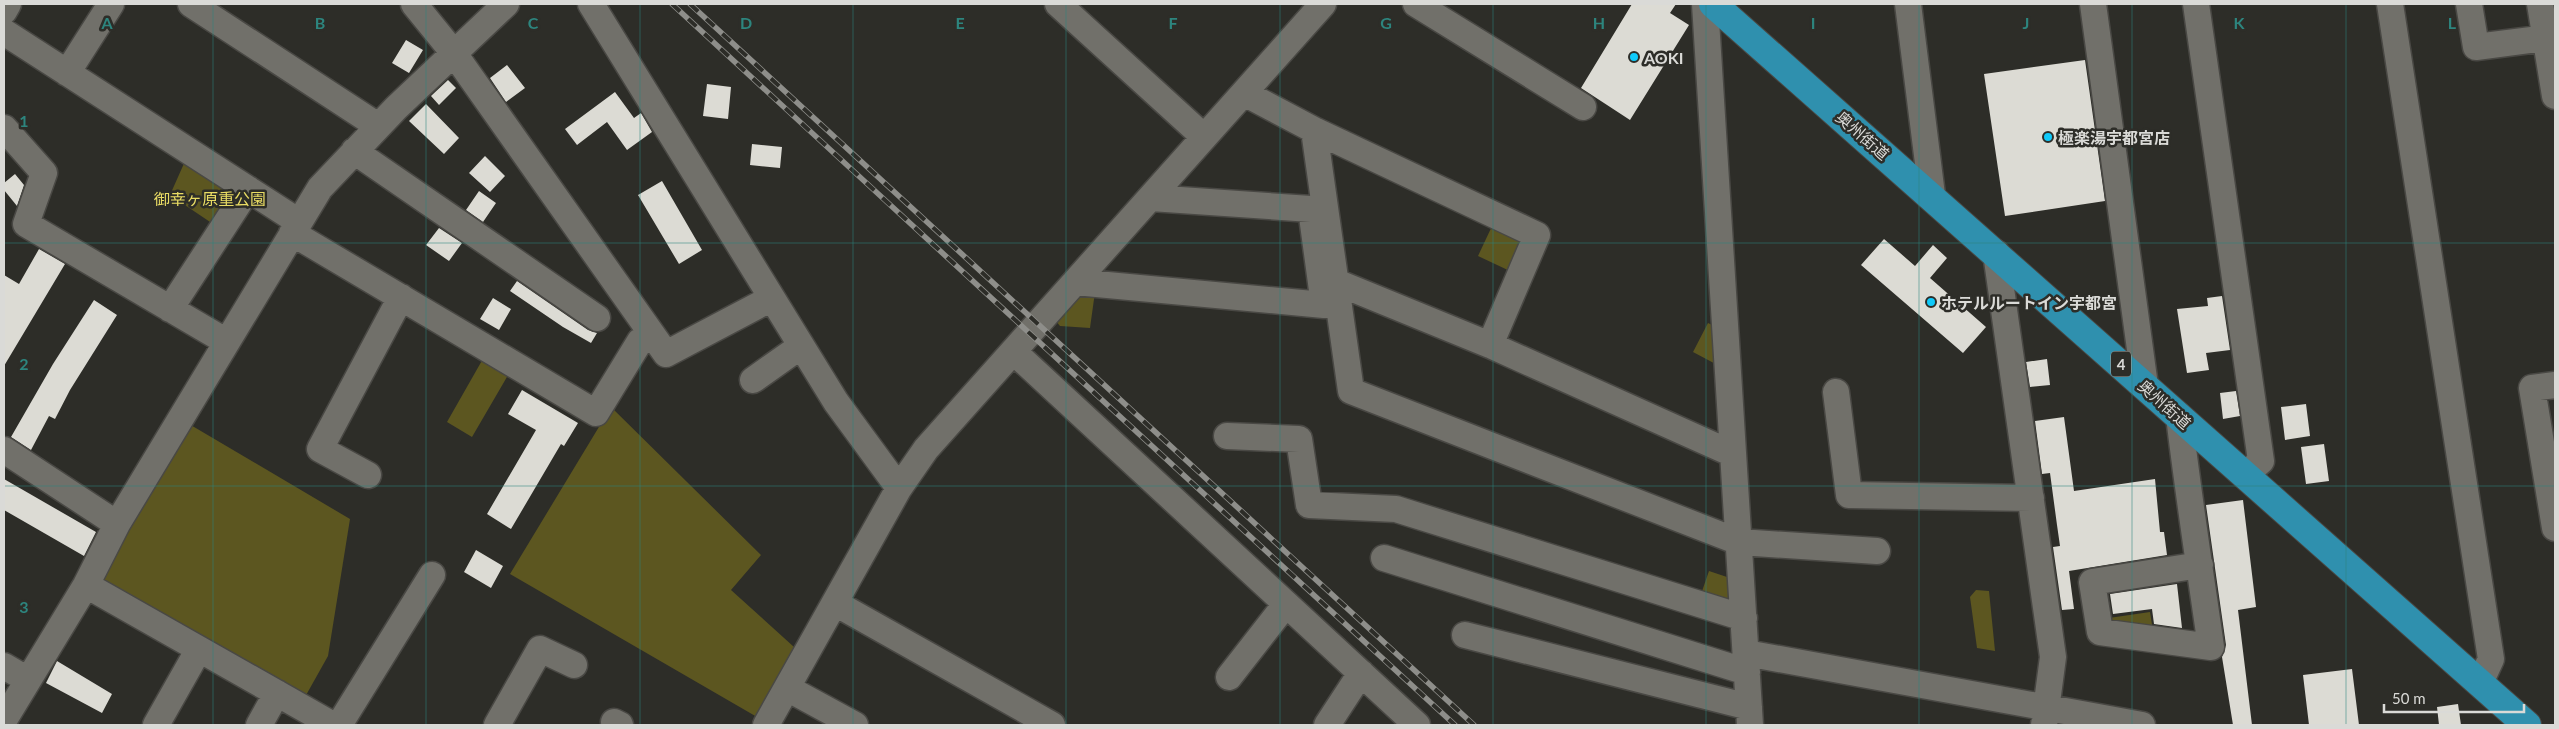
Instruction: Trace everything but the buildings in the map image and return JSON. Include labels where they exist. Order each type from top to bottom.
[{"type":"highway","name":"奥州街道","points":[[1713,4],[1932,195],[2527,725]]},
{"type":"street","points":[[4,11],[8,4]]},
{"type":"street","points":[[67,73],[111,4]]},
{"type":"street","points":[[191,4],[378,126]]},
{"type":"street","points":[[414,4],[453,52],[666,354],[772,298]]},
{"type":"street","points":[[4,720],[86,585],[117,524],[320,188],[378,126],[453,52],[506,4]]},
{"type":"street","points":[[591,4],[836,402],[899,488]]},
{"type":"street","points":[[1058,4],[1204,137]]},
{"type":"street","points":[[766,725],[899,488],[926,449],[1324,4]]},
{"type":"street","points":[[1416,4],[1583,107]]},
{"type":"street","points":[[1465,635],[1750,716],[1705,4]]},
{"type":"street","points":[[1908,4],[1932,195]]},
{"type":"street","points":[[2093,4],[2145,386]]},
{"type":"street","points":[[2196,4],[2261,461],[2245,475]]},
{"type":"street","points":[[2390,4],[2491,659],[2480,683]]},
{"type":"street","points":[[2469,4],[2476,47],[2546,38]]},
{"type":"street","points":[[2540,4],[2555,96]]},
{"type":"street","points":[[4,32],[248,189],[296,227],[401,297],[596,413],[640,342],[654,337]]},
{"type":"street","points":[[1244,93],[1314,130],[1537,235],[1490,345]]},
{"type":"street","points":[[4,128],[44,173],[26,224],[227,342]]},
{"type":"street","points":[[1314,130],[1351,391],[1739,542],[1876,551]]},
{"type":"street","points":[[354,151],[597,318]]},
{"type":"street","points":[[170,309],[248,189]]},
{"type":"street","points":[[1075,282],[1324,305],[1311,209],[1151,198]]},
{"type":"street","points":[[1996,253],[2053,657],[2045,716]]},
{"type":"street","points":[[1336,282],[1490,345],[1734,454]]},
{"type":"street","points":[[368,475],[320,449],[401,297]]},
{"type":"street","points":[[753,380],[801,346]]},
{"type":"street","points":[[1014,352],[1417,725]]},
{"type":"street","points":[[2555,385],[2532,388],[2555,528]]},
{"type":"street","points":[[1836,392],[1849,495],[2031,498]]},
{"type":"street","points":[[2179,416],[2200,565],[2211,647],[2100,632],[2092,582],[2200,565]]},
{"type":"street","points":[[1228,436],[1299,439],[1309,505],[1396,509],[1744,618]]},
{"type":"street","points":[[4,450],[117,524]]},
{"type":"street","points":[[1384,558],[1747,663],[2045,716],[2142,725]]},
{"type":"street","points":[[340,725],[432,575]]},
{"type":"street","points":[[86,585],[333,725]]},
{"type":"street","points":[[835,603],[1052,725]]},
{"type":"street","points":[[1229,677],[1286,604]]},
{"type":"street","points":[[156,725],[199,649]]},
{"type":"street","points":[[497,725],[540,650],[574,665]]},
{"type":"street","points":[[4,666],[28,680]]},
{"type":"street","points":[[1327,725],[1361,673]]},
{"type":"street","points":[[787,688],[855,725]]},
{"type":"street","points":[[259,725],[277,693]]},
{"type":"green space","name":"御幸ヶ原重公園","points":[[186,159],[242,193],[219,228],[170,195]]},
{"type":"green space","points":[[1493,224],[1517,235],[1522,249],[1512,272],[1478,256]]},
{"type":"green space","points":[[1081,291],[1095,292],[1090,328],[1060,326],[1056,321]]},
{"type":"green space","points":[[1708,323],[1723,330],[1725,369],[1693,352]]},
{"type":"green space","points":[[484,357],[511,370],[472,437],[447,422]]},
{"type":"green space","points":[[611,407],[761,555],[731,590],[794,647],[757,717],[510,574]]},
{"type":"green space","points":[[189,424],[350,519],[328,656],[305,697],[104,584],[104,564]]},
{"type":"green space","points":[[1709,571],[1739,581],[1741,603],[1700,597]]},
{"type":"green space","points":[[1976,590],[1989,591],[1995,651],[1977,648],[1970,597]]},
{"type":"green space","points":[[2150,612],[2153,631],[2112,624],[2109,618]]},
{"type":"railway","points":[[672,4],[1455,725]]},
{"type":"railway","points":[[690,4],[1474,725]]},
{"type":"place","name":"AOKI","points":[[1634,57]]},
{"type":"place","name":"極楽湯宇都宮店","points":[[2048,137]]},
{"type":"place","name":"ホテルルートイン宇都宮","points":[[1931,302]]}]
